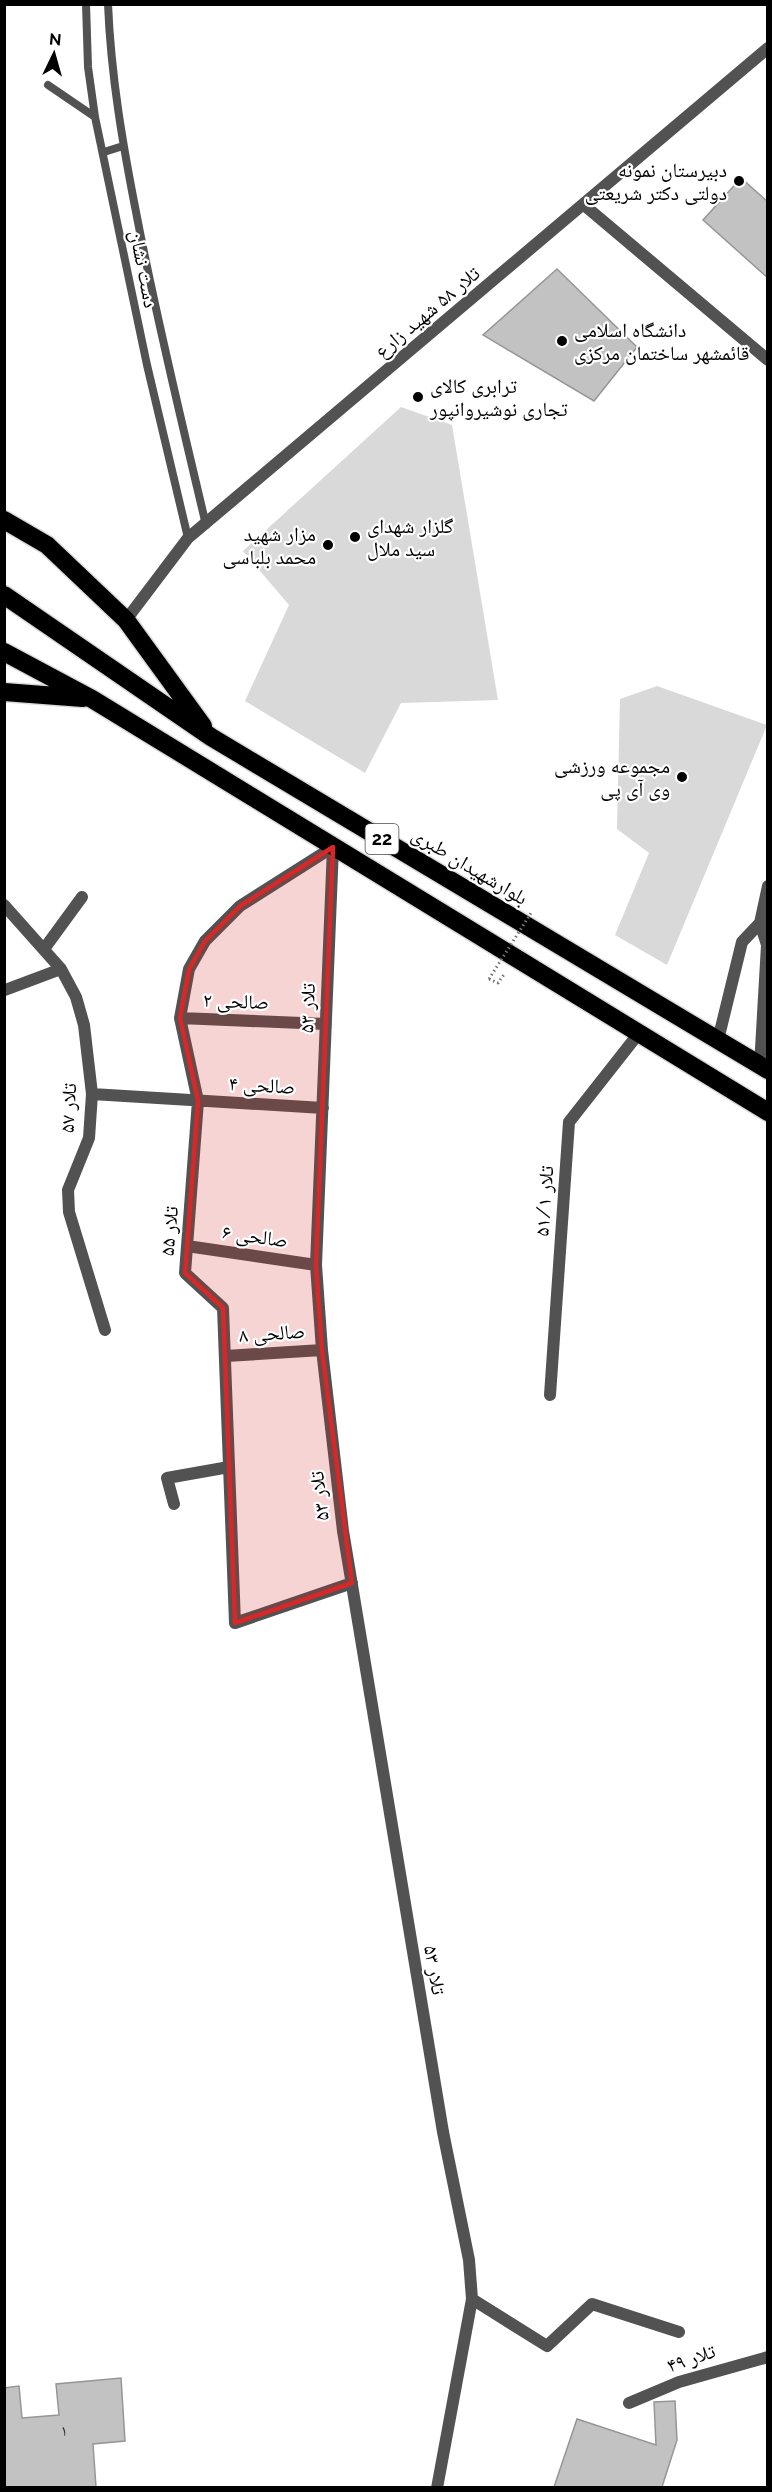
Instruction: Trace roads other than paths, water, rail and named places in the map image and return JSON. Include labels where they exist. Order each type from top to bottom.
[{"type":"highway","points":[[4,520],[47,544],[126,620],[211,737]]},
{"type":"highway","name":"بلوارشهیدان طبری","points":[[4,595],[211,737],[764,1068]]},
{"type":"highway","name":"22","points":[[4,652],[92,699],[768,1112]]},
{"type":"highway","points":[[4,692],[92,699]]},
{"type":"street","name":"تلار ۵۸ شهید زارع","points":[[126,620],[188,538],[768,48]]},
{"type":"street","points":[[584,205],[768,360]]},
{"type":"street","name":"تلار ۵۵","points":[[333,848],[240,906],[205,941],[189,969],[180,1018],[198,1101],[185,1273],[223,1308],[235,1623],[352,1583]]},
{"type":"street","name":"تلار ۵۳","points":[[333,848],[316,1264],[321,1350],[343,1531],[443,2132],[469,2260],[472,2299],[437,2487]]},
{"type":"street","points":[[764,1068],[767,945],[764,924],[768,886]]},
{"type":"street","points":[[44,948],[82,897]]},
{"type":"street","name":"تلار ۵۷","points":[[4,905],[61,969],[76,997],[84,1025],[92,1094],[89,1138],[68,1190],[69,1212],[105,1330]]},
{"type":"street","points":[[718,1040],[742,942],[764,924]]},
{"type":"street","points":[[5,990],[61,969]]},
{"type":"street","name":"صالحی ۲","points":[[180,1018],[326,1024]]},
{"type":"street","name":"تلار ۵۱/۱","points":[[550,1395],[569,1122],[639,1033]]},
{"type":"street","name":"صالحی ۴","points":[[92,1094],[323,1108]]},
{"type":"street","name":"صالحی ۶","points":[[187,1246],[316,1264]]},
{"type":"street","name":"صالحی ۸","points":[[226,1356],[321,1350]]},
{"type":"street","points":[[174,1503],[167,1478],[230,1467]]},
{"type":"street","points":[[472,2299],[547,2346],[592,2304],[679,2332]]},
{"type":"street","name":"تلار ۴۹","points":[[629,2403],[679,2382],[768,2356]]},
{"type":"lane","name":"دست نشان","points":[[86,4],[87,67],[95,117],[147,365],[188,538]]},
{"type":"lane","points":[[108,4],[110,63],[123,146],[153,302],[206,525]]},
{"type":"lane","points":[[48,85],[95,117]]},
{"type":"lane","points":[[104,152],[123,146]]},
{"type":"place","name":"دبیرستان نمونه دولتی دکتر شریعتی","points":[[739,181]]},
{"type":"place","name":"دانشگاه اسلامی قائمشهر ساختمان مرکزی","points":[[562,341]]},
{"type":"place","name":"ترابری کالای تجاری نوشیروانپور","points":[[418,397]]},
{"type":"place","name":"گلزار شهدای سید ملال","points":[[355,537]]},
{"type":"place","name":"مزار شهید محمد بلباسی","points":[[328,545]]},
{"type":"place","name":"مجموعه ورزشی وی آی پی","points":[[682,777]]}]
